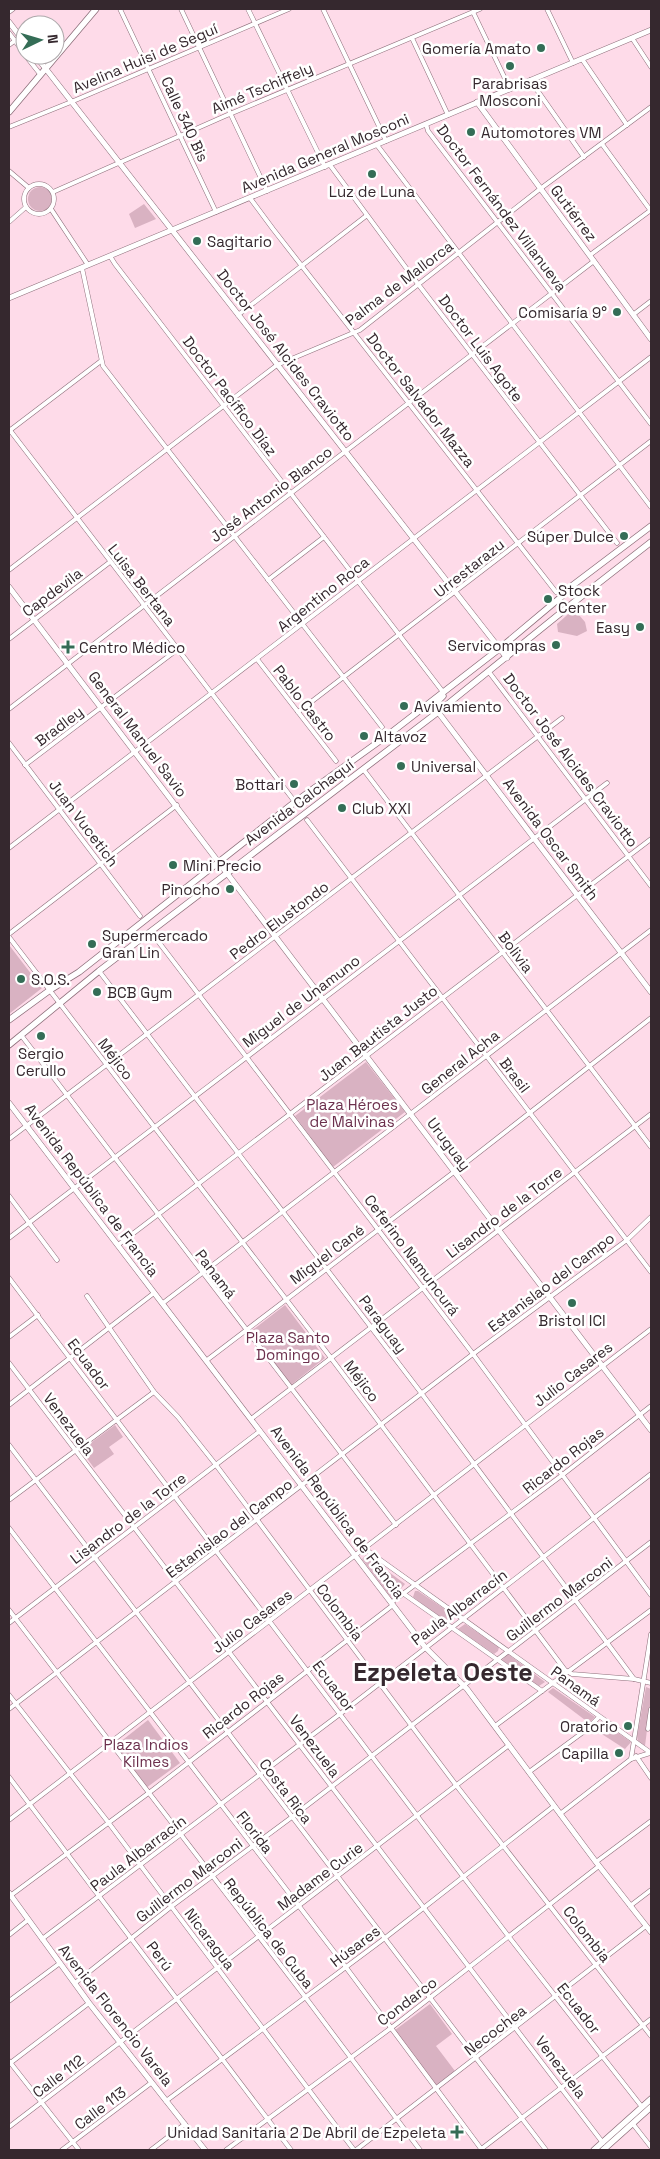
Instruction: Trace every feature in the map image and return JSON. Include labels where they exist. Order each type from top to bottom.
[{"type":"main road","points":[[9,112],[96,9]]},
{"type":"main road","name":"Avenida General Mosconi","points":[[9,298],[651,30]]},
{"type":"main road","name":"Doctor José Alcides Craviotto","points":[[43,65],[507,658]]},
{"type":"main road","name":"Gutiérrez","points":[[477,102],[651,339]]},
{"type":"main road","name":"Avenida Calchaquí","points":[[9,1020],[50,990],[79,972],[295,802],[432,704],[443,692],[518,633],[517,630],[520,626],[651,526]]},
{"type":"main road","name":"Avenida Calchaquí","points":[[9,1045],[99,971],[438,712],[651,542]]},
{"type":"main road","name":"General Manuel Savio","points":[[9,587],[228,872]]},
{"type":"main road","points":[[518,633],[526,642]]},
{"type":"main road","points":[[432,704],[472,669]]},
{"type":"main road","name":"Avenida Oscar Smith","points":[[438,712],[651,992]]},
{"type":"main road","name":"Uruguay","points":[[228,872],[366,1057],[651,1430]]},
{"type":"main road","name":"Avenida República de Francia","points":[[9,1103],[425,1647],[463,1684],[597,1864],[651,1932]]},
{"type":"main road","name":"Avenida Florencio Varela","points":[[10,1894],[89,2003],[205,2150]]},
{"type":"main road","points":[[605,2148],[651,2099]]},
{"type":"main road","points":[[594,2150],[605,2148],[651,2108]]},
{"type":"street","points":[[9,12],[13,9]]},
{"type":"street","name":"Calle 340 Bis","points":[[120,9],[216,212]]},
{"type":"street","points":[[181,9],[267,190]]},
{"type":"street","name":"Doctor Luis Agote","points":[[248,9],[286,90],[327,166],[617,543]]},
{"type":"street","name":"Avelina Huisi de Seguí","points":[[9,127],[289,9]]},
{"type":"street","points":[[323,9],[386,141]]},
{"type":"street","name":"Aimé Tschiffely","points":[[53,192],[286,90],[480,9]]},
{"type":"street","points":[[547,9],[572,63]]},
{"type":"street","points":[[473,12],[510,89]]},
{"type":"street","points":[[9,33],[14,41],[9,45]]},
{"type":"street","points":[[412,38],[448,114]]},
{"type":"street","points":[[632,38],[651,67]]},
{"type":"street","points":[[582,59],[627,125]]},
{"type":"street","points":[[33,65],[40,74]]},
{"type":"street","points":[[530,80],[584,157]]},
{"type":"street","name":"Palma de Mallorca","points":[[9,570],[277,365],[354,333],[540,189],[651,107]]},
{"type":"street","name":"Doctor Fernández Villanueva","points":[[426,124],[428,131],[651,424]]},
{"type":"street","points":[[590,255],[651,210],[602,144]]},
{"type":"street","points":[[377,145],[651,508]]},
{"type":"street","points":[[9,171],[29,188]]},
{"type":"street","points":[[42,184],[53,192],[55,199],[51,209],[38,214],[26,207],[24,197],[29,188],[42,184]]},
{"type":"street","name":"Doctor Salvador Mazza","points":[[250,198],[556,592]]},
{"type":"street","points":[[9,222],[26,207]]},
{"type":"street","points":[[51,209],[85,266],[101,361],[166,449],[382,727]]},
{"type":"street","points":[[238,315],[366,216]]},
{"type":"street","name":"Doctor Pacífico Díaz","points":[[110,256],[114,264],[443,692]]},
{"type":"street","name":"José Antonio Blanco","points":[[9,709],[594,261]]},
{"type":"street","points":[[634,314],[651,301]]},
{"type":"street","name":"Argentino Roca","points":[[9,848],[651,357]]},
{"type":"street","points":[[9,430],[101,361]]},
{"type":"street","name":"Luisa Bertana","points":[[9,430],[295,802]]},
{"type":"street","name":"Urrestarazu","points":[[298,712],[651,441]]},
{"type":"street","points":[[268,580],[324,538]]},
{"type":"street","name":"Capdevila","points":[[9,639],[110,562]]},
{"type":"street","name":"Bradley","points":[[26,765],[178,649]]},
{"type":"street","name":"Pablo Castro","points":[[257,659],[336,761]]},
{"type":"street","name":"Doctor José Alcides Craviotto","points":[[489,672],[651,886]]},
{"type":"street","name":"Avenida Oscar Smith","points":[[432,704],[438,712]]},
{"type":"street","name":"Pedro Elustondo","points":[[9,1139],[562,718]]},
{"type":"street","name":"Juan Vucetich","points":[[9,743],[140,916]]},
{"type":"street","name":"Bolivia","points":[[362,769],[412,832],[651,1148]]},
{"type":"street","name":"Miguel de Unamuno","points":[[9,1238],[607,783]]},
{"type":"street","points":[[9,935],[177,806]]},
{"type":"street","name":"Brasil","points":[[307,820],[651,1272]]},
{"type":"street","name":"Juan Bautista Justo","points":[[118,1245],[651,839]]},
{"type":"street","name":"General Acha","points":[[163,1303],[651,930]]},
{"type":"street","name":"Ceferino Namuncurá","points":[[151,932],[473,1354],[651,1596]]},
{"type":"street","name":"Méjico","points":[[9,935],[568,1672]]},
{"type":"street","name":"Paraguay","points":[[99,971],[327,1268],[577,1600],[634,1679]]},
{"type":"street","name":"Miguel Cané","points":[[207,1360],[531,1114],[651,1018]]},
{"type":"street","name":"Panamá","points":[[21,1035],[245,1331],[396,1525]]},
{"type":"street","name":"Lisandro de la Torre","points":[[251,1419],[651,1114]]},
{"type":"street","points":[[9,1196],[57,1260]]},
{"type":"street","name":"Estanislao del Campo","points":[[9,1709],[473,1354],[627,1240],[651,1217]]},
{"type":"street","name":"Ecuador","points":[[9,1278],[509,1937],[642,2107]]},
{"type":"street","points":[[9,1405],[154,1293]]},
{"type":"street","name":"Colombia","points":[[87,1296],[154,1392],[178,1417],[216,1465],[456,1785],[651,2036]]},
{"type":"street","points":[[9,1337],[38,1315]]},
{"type":"street","name":"Julio Casares","points":[[9,1820],[651,1329]]},
{"type":"street","name":"Venezuela","points":[[9,1363],[377,1846],[425,1906],[470,1968],[563,2088],[605,2148]]},
{"type":"street","points":[[9,1500],[154,1392]]},
{"type":"street","name":"Ricardo Rojas","points":[[10,1894],[148,1793],[348,1640],[415,1585],[562,1476],[651,1406]]},
{"type":"street","name":"Lisandro de la Torre","points":[[9,1623],[260,1431]]},
{"type":"street","name":"Costa Rica","points":[[9,1445],[546,2150]]},
{"type":"street","name":"Paula Albarracín","points":[[42,1939],[340,1714],[450,1627],[651,1474]]},
{"type":"street","name":"Florida","points":[[9,1528],[345,1966],[481,2150]]},
{"type":"street","name":"Guillermo Marconi","points":[[75,1983],[172,1906],[292,1817],[463,1684],[577,1600],[651,1542]]},
{"type":"street","name":"Panamá","points":[[365,1549],[651,1753]]},
{"type":"street","name":"Panamá","points":[[404,1594],[542,1691]]},
{"type":"street","name":"República de Cuba","points":[[9,1610],[420,2150]]},
{"type":"street","points":[[495,1726],[554,1684],[651,1610]]},
{"type":"street","points":[[631,1759],[651,1634]]},
{"type":"street","points":[[568,1672],[644,1680],[651,1683]]},
{"type":"street","points":[[644,1680],[651,1678]]},
{"type":"street","name":"Nicaragua","points":[[9,1695],[172,1906],[217,1969],[264,2028],[355,2150]]},
{"type":"street","points":[[648,1729],[651,1709]]},
{"type":"street","points":[[529,1772],[586,1730],[599,1717]]},
{"type":"street","name":"Madame Curie","points":[[121,2042],[509,1745]]},
{"type":"street","points":[[632,1753],[651,1778]]},
{"type":"street","points":[[560,1814],[631,1759],[651,1753]]},
{"type":"street","name":"Perú","points":[[9,1776],[291,2150]]},
{"type":"street","name":"Húsares","points":[[166,2101],[306,1998],[554,1806]]},
{"type":"street","name":"Condarco","points":[[226,2150],[309,2090],[470,1968],[550,1905],[651,1821]]},
{"type":"street","points":[[630,1906],[651,1890]]},
{"type":"street","points":[[9,1935],[28,1920]]},
{"type":"street","name":"Necochea","points":[[355,2150],[517,2028],[646,1926]]},
{"type":"street","points":[[9,2001],[60,1963]]},
{"type":"street","points":[[79,2150],[9,2063],[89,2003]]},
{"type":"street","points":[[481,2150],[651,2019]]},
{"type":"street","name":"Calle 112","points":[[9,2127],[121,2042]]},
{"type":"street","name":"Calle 113","points":[[62,2150],[152,2082]]},
{"type":"street","points":[[151,2150],[185,2124]]},
{"type":"street","points":[[633,2124],[651,2147]]},
{"type":"green space","points":[[40,187],[49,190],[52,199],[49,208],[40,211],[31,208],[28,199],[31,190]]},
{"type":"green space","points":[[144,204],[156,219],[135,228],[129,214]]},
{"type":"green space","points":[[574,609],[585,622],[587,631],[577,636],[558,632],[557,624]]},
{"type":"green space","name":"S.O.S.","points":[[9,945],[42,988],[9,1014]]},
{"type":"green space","name":"Plaza Héroes de Malvinas","points":[[366,1062],[405,1112],[333,1167],[295,1116]]},
{"type":"green space","name":"Plaza Santo Domingo","points":[[285,1305],[325,1358],[291,1385],[250,1332]]},
{"type":"green space","points":[[115,1425],[123,1437],[109,1447],[114,1454],[94,1468],[81,1450]]},
{"type":"green space","points":[[366,1555],[405,1584],[392,1599],[362,1559]]},
{"type":"green space","points":[[415,1591],[418,1591],[452,1614],[452,1617],[446,1622],[413,1597]]},
{"type":"green space","points":[[465,1624],[499,1647],[498,1651],[494,1654],[458,1629]]},
{"type":"green space","points":[[508,1654],[545,1682],[539,1686],[502,1660]]},
{"type":"green space","points":[[646,1687],[651,1689],[651,1697],[645,1746],[638,1741],[637,1737]]},
{"type":"green space","points":[[553,1688],[595,1717],[589,1723],[548,1692]]},
{"type":"green space","name":"Plaza Indios Kilmes","points":[[148,1720],[180,1763],[146,1788],[115,1746]]},
{"type":"green space","points":[[601,1721],[631,1742],[625,1749],[594,1729]]},
{"type":"green space","points":[[430,2004],[452,2034],[436,2046],[455,2071],[436,2086],[395,2030]]},
{"type":"place","name":"Gomería Amato","points":[[541,48]]},
{"type":"place","name":"Parabrisas Mosconi","points":[[510,66]]},
{"type":"place","name":"Automotores VM","points":[[471,132]]},
{"type":"place","name":"Luz de Luna","points":[[372,174]]},
{"type":"place","name":"Sagitario","points":[[197,241]]},
{"type":"place","name":"Comisaría 9°","points":[[617,312]]},
{"type":"place","name":"Súper Dulce","points":[[624,536]]},
{"type":"place","name":"Stock Center","points":[[548,599]]},
{"type":"place","name":"Easy","points":[[640,627]]},
{"type":"place","name":"Servicompras","points":[[556,645]]},
{"type":"place","name":"Centro Médico","points":[[68,647]]},
{"type":"place","name":"Avivamiento","points":[[404,706]]},
{"type":"place","name":"Altavoz","points":[[364,736]]},
{"type":"place","name":"Universal","points":[[401,766]]},
{"type":"place","name":"Bottari","points":[[294,784]]},
{"type":"place","name":"Club XXI","points":[[342,808]]},
{"type":"place","name":"Mini Precio","points":[[173,865]]},
{"type":"place","name":"Pinocho","points":[[230,889]]},
{"type":"place","name":"Supermercado Gran Lin","points":[[92,944]]},
{"type":"place","name":"S.O.S.","points":[[21,979]]},
{"type":"place","name":"BCB Gym","points":[[97,992]]},
{"type":"place","name":"Sergio Cerullo","points":[[41,1036]]},
{"type":"place","name":"Bristol ICI","points":[[572,1303]]},
{"type":"place","name":"Oratorio","points":[[628,1726]]},
{"type":"place","name":"Capilla","points":[[619,1753]]},
{"type":"place","name":"Unidad Sanitaria 2 De Abril de Ezpeleta","points":[[457,2132]]},
{"type":"district","name":"Ezpeleta Oeste","points":[[443,1672]]}]
